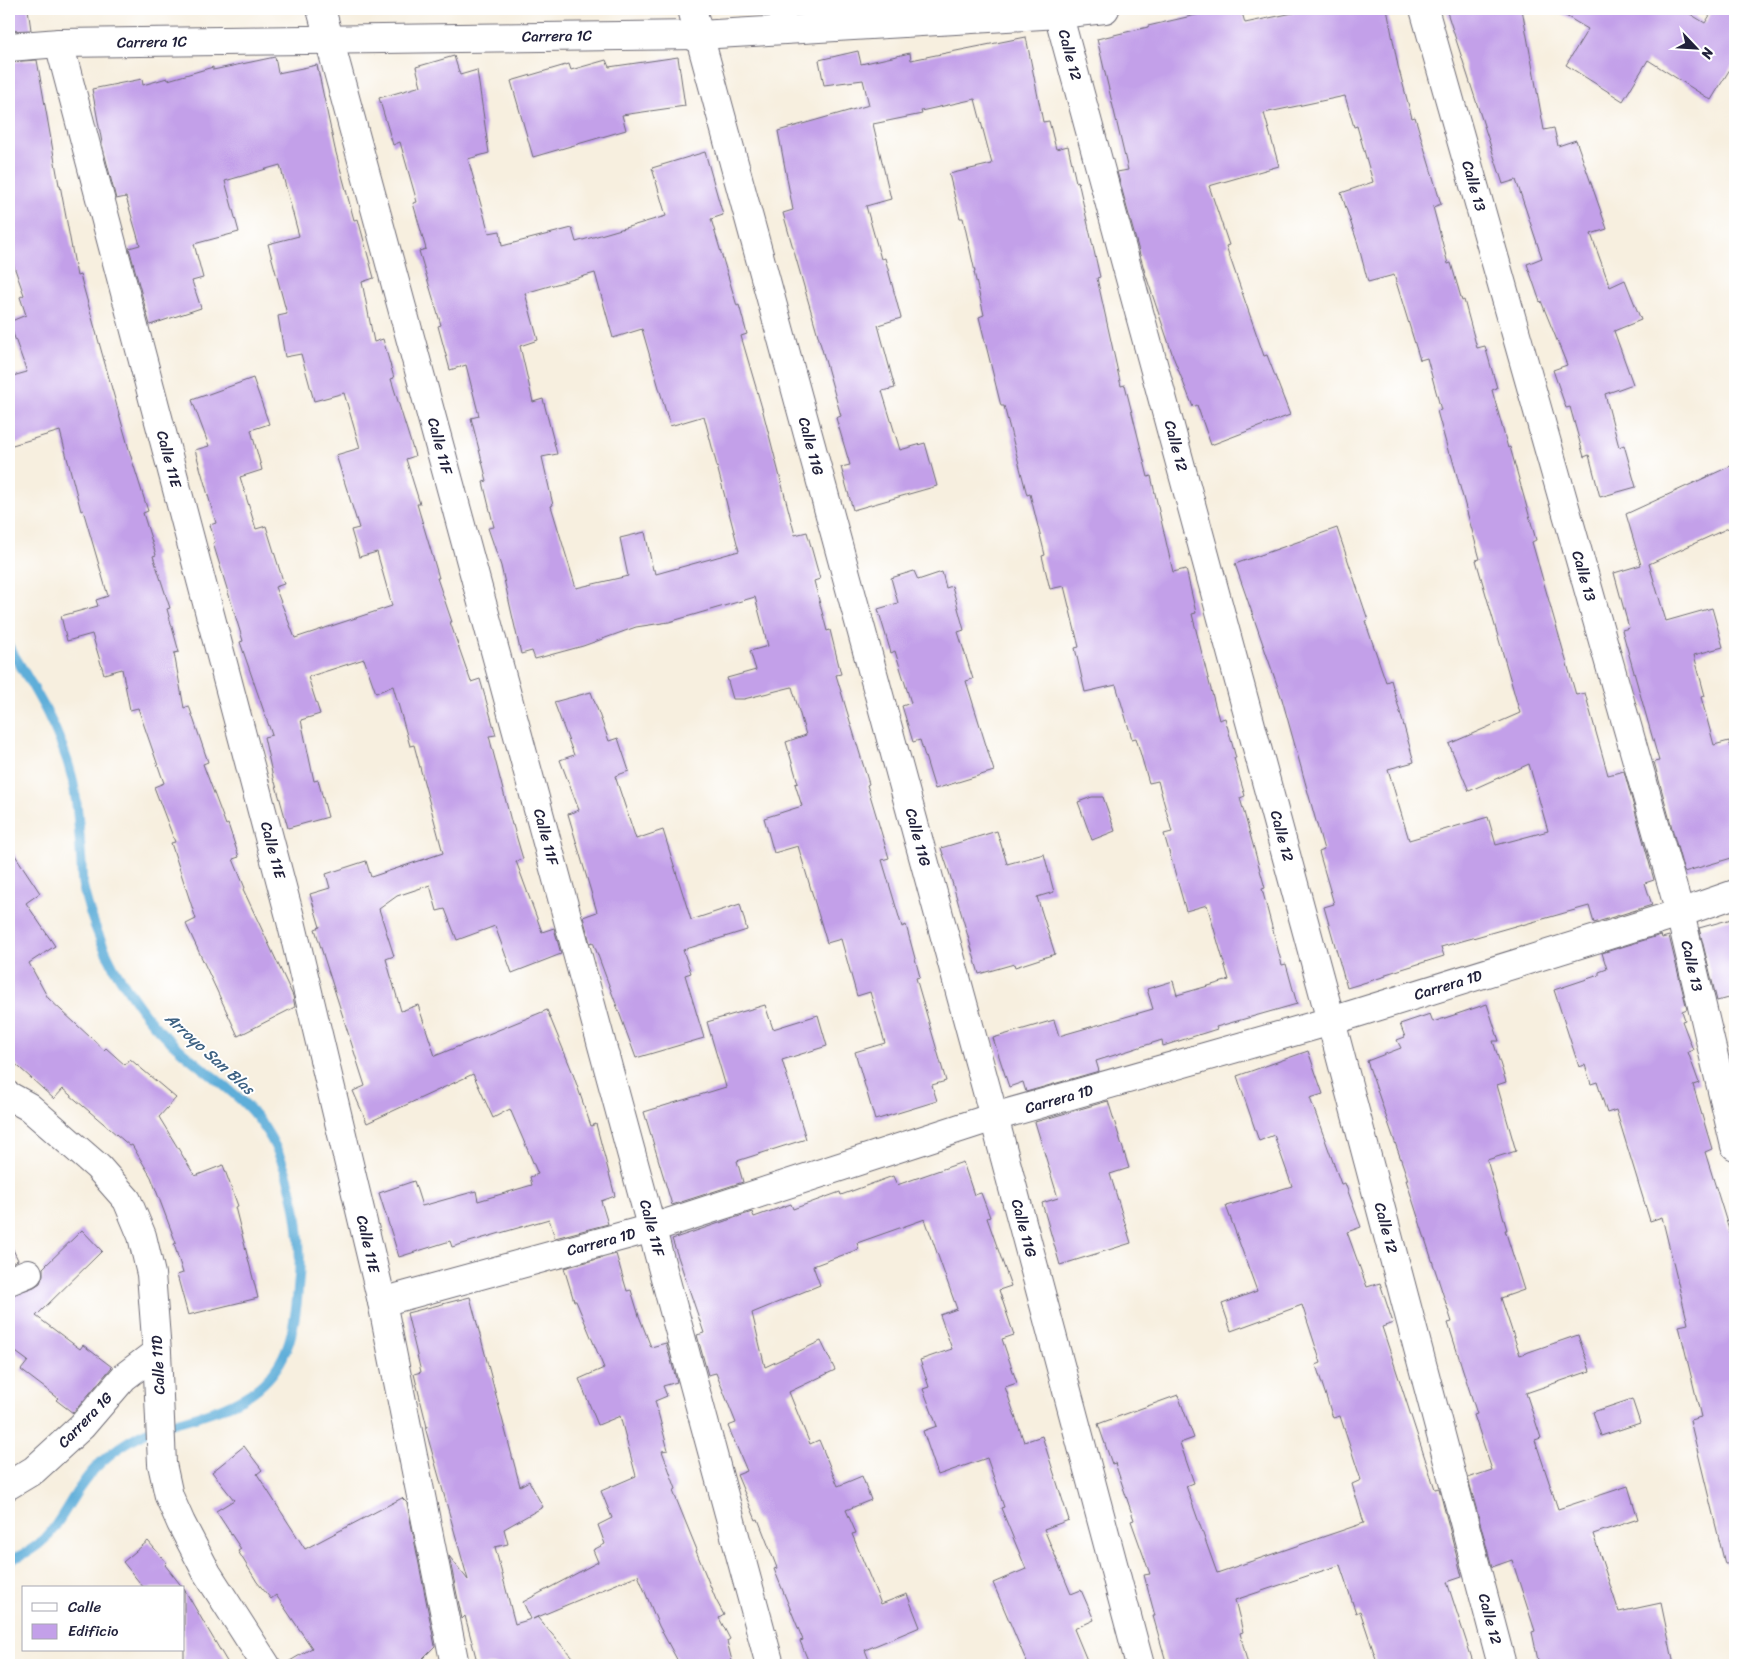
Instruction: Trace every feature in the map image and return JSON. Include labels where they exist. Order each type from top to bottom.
[{"type":"street","name":"Calle 11F","points":[[321,9],[770,1665]]},
{"type":"street","name":"Calle 11G","points":[[692,9],[994,1117],[1140,1665]]},
{"type":"street","name":"Carrera 1C","points":[[9,47],[59,43],[699,34],[1104,9]]},
{"type":"street","name":"Calle 13","points":[[1424,9],[1680,913],[1735,1146]]},
{"type":"street","name":"Calle 12","points":[[1058,11],[1332,1021],[1502,1665]]},
{"type":"street","name":"Calle 11E","points":[[59,43],[290,917],[382,1302],[456,1665]]},
{"type":"street","name":"Carrera 1D","points":[[382,1302],[652,1228],[994,1117],[1332,1021],[1680,913],[1735,894]]},
{"type":"street","name":"Calle 11D","points":[[9,1096],[29,1107],[98,1167],[127,1200],[142,1236],[151,1274],[162,1464],[169,1496],[207,1573],[266,1665]]},
{"type":"street","name":"Carrera 1G","points":[[9,1485],[34,1470],[82,1426],[124,1378],[157,1352]]},
{"type":"building","points":[[9,9],[28,9],[31,30],[9,31]]},
{"type":"building","points":[[1222,9],[1241,9],[1245,23],[1312,9],[1387,9],[1398,66],[1412,118],[1415,117],[1441,204],[1433,207],[1448,264],[1451,263],[1462,301],[1464,300],[1477,348],[1485,346],[1497,388],[1492,390],[1536,540],[1532,542],[1576,695],[1585,693],[1608,775],[1624,771],[1654,880],[1645,883],[1652,905],[1594,923],[1589,906],[1522,924],[1441,947],[1444,956],[1347,988],[1324,907],[1334,904],[1319,852],[1324,850],[1282,699],[1235,564],[1337,528],[1368,620],[1365,621],[1386,682],[1391,680],[1414,762],[1388,769],[1409,840],[1488,817],[1496,845],[1548,831],[1529,764],[1469,791],[1449,744],[1520,713],[1476,560],[1480,559],[1437,411],[1441,410],[1427,358],[1420,360],[1394,275],[1368,282],[1341,193],[1373,182],[1357,126],[1354,127],[1345,96],[1264,113],[1279,166],[1209,186],[1229,245],[1226,246],[1264,356],[1267,355],[1290,415],[1211,445],[1197,405],[1193,407],[1174,359],[1145,273],[1117,172],[1128,170],[1097,39]]},
{"type":"building","points":[[1446,9],[1522,9],[1544,130],[1554,128],[1558,146],[1576,140],[1607,229],[1591,234],[1610,287],[1625,280],[1641,320],[1614,331],[1633,384],[1605,394],[1619,447],[1624,445],[1636,487],[1600,497],[1589,455],[1584,457],[1570,407],[1566,408],[1553,370],[1567,365],[1540,302],[1527,264],[1542,258],[1516,180],[1503,184]]},
{"type":"building","points":[[1554,9],[1682,9],[1705,23],[1714,9],[1726,9],[1735,15],[1735,61],[1711,100],[1648,60],[1623,101],[1566,65],[1588,29]]},
{"type":"building","points":[[1026,37],[1043,122],[1049,121],[1056,149],[1068,146],[1076,182],[1078,181],[1100,277],[1097,278],[1121,386],[1125,385],[1148,477],[1151,476],[1173,572],[1186,569],[1196,613],[1192,614],[1208,678],[1219,720],[1225,718],[1236,758],[1234,758],[1245,796],[1240,798],[1265,888],[1262,889],[1282,965],[1286,964],[1297,1004],[1216,1027],[1217,1029],[1163,1046],[1162,1040],[1096,1061],[1099,1071],[1026,1092],[1023,1082],[1009,1087],[993,1038],[1054,1020],[1059,1036],[1153,1009],[1147,989],[1173,981],[1177,995],[1229,980],[1207,905],[1186,911],[1164,834],[1172,832],[1158,781],[1149,783],[1136,738],[1132,739],[1116,685],[1085,692],[1075,648],[1079,647],[1064,586],[1050,589],[1042,556],[1045,555],[1030,494],[1027,495],[1004,406],[1001,406],[979,317],[984,315],[975,272],[963,218],[960,218],[949,174],[992,164],[975,99],[921,111],[922,114],[873,124],[891,199],[866,206],[881,259],[885,258],[901,318],[878,325],[895,388],[882,391],[900,450],[925,443],[937,486],[853,510],[841,467],[850,465],[836,418],[841,416],[783,213],[793,210],[778,131],[869,105],[863,80],[824,85],[819,60],[858,51],[861,64],[910,53],[911,60]]},
{"type":"building","points":[[454,56],[460,75],[477,70],[489,153],[468,159],[489,233],[500,231],[502,246],[572,228],[576,242],[666,216],[652,168],[705,152],[723,215],[711,219],[747,334],[741,336],[795,535],[807,532],[820,579],[814,581],[827,631],[830,630],[841,674],[836,675],[889,858],[882,860],[902,927],[906,925],[920,977],[916,978],[946,1081],[932,1085],[937,1101],[875,1120],[855,1052],[885,1043],[870,992],[857,996],[841,939],[827,943],[798,846],[774,853],[764,818],[802,806],[795,784],[798,783],[786,742],[806,735],[792,687],[744,699],[733,699],[727,678],[756,670],[750,651],[768,646],[755,597],[669,622],[636,627],[583,646],[535,659],[532,651],[521,654],[501,566],[488,528],[494,527],[483,482],[487,481],[471,418],[479,416],[466,365],[450,370],[438,326],[441,325],[419,251],[426,249],[413,203],[417,202],[400,142],[393,145],[379,98],[421,86],[416,67]],"holes":[[[595,273],[613,338],[642,329],[670,426],[704,416],[739,551],[656,574],[655,570],[653,570],[645,532],[620,538],[628,576],[576,588],[551,506],[553,505],[542,457],[557,454],[543,399],[533,402],[520,346],[538,340],[525,293]]]},
{"type":"building","points":[[275,57],[278,73],[317,65],[335,149],[354,220],[358,219],[374,278],[362,282],[374,342],[383,339],[394,378],[391,379],[415,456],[406,459],[420,504],[417,504],[439,578],[437,578],[471,682],[480,679],[496,735],[489,736],[512,825],[523,859],[516,861],[542,932],[554,928],[561,954],[512,973],[495,926],[457,940],[445,909],[437,911],[430,885],[397,896],[379,909],[394,956],[386,959],[401,1011],[418,1005],[435,1056],[547,1010],[572,1071],[591,1126],[596,1124],[615,1196],[601,1201],[608,1224],[555,1238],[549,1219],[452,1247],[450,1241],[399,1257],[379,1193],[414,1181],[422,1206],[476,1191],[478,1201],[532,1185],[530,1177],[538,1174],[510,1109],[493,1118],[473,1074],[367,1123],[353,1091],[365,1086],[315,929],[320,927],[310,894],[330,888],[326,874],[366,861],[371,877],[443,853],[414,745],[410,746],[393,686],[376,693],[364,659],[308,677],[320,714],[301,720],[314,781],[318,780],[328,817],[288,828],[274,782],[264,737],[272,735],[240,642],[243,641],[213,543],[215,542],[210,525],[216,523],[195,450],[209,446],[192,400],[253,378],[269,424],[251,430],[262,470],[240,477],[256,529],[266,526],[284,584],[275,587],[295,638],[392,606],[377,552],[359,557],[351,530],[359,528],[336,455],[360,448],[344,393],[314,401],[301,354],[285,357],[278,316],[287,314],[268,244],[299,236],[280,165],[225,181],[239,232],[194,244],[203,278],[192,281],[201,308],[150,325],[129,248],[140,245],[126,197],[116,199],[103,148],[92,89],[142,79],[143,85],[213,67],[213,70]]},
{"type":"building","points":[[678,57],[685,106],[622,115],[626,130],[533,157],[511,81],[569,64],[571,70],[606,60],[609,67]]},
{"type":"building","points":[[37,60],[77,276],[80,275],[148,511],[143,513],[156,555],[153,556],[170,608],[167,609],[179,652],[174,653],[184,708],[189,706],[208,762],[203,764],[226,825],[228,824],[239,857],[233,859],[245,888],[243,889],[293,996],[295,1007],[238,1036],[186,924],[196,919],[171,843],[175,842],[154,787],[164,783],[138,708],[130,710],[122,669],[104,674],[92,634],[67,641],[61,616],[98,606],[96,600],[108,596],[83,510],[81,511],[60,431],[9,446],[9,377],[27,372],[9,322],[26,315],[20,297],[24,295],[9,252],[9,62]]},
{"type":"building","points":[[1735,464],[1735,525],[1649,564],[1666,621],[1712,608],[1723,647],[1694,655],[1705,696],[1701,697],[1714,745],[1729,741],[1735,764],[1735,857],[1684,872],[1654,762],[1659,761],[1622,630],[1629,628],[1614,573],[1641,565],[1626,514]]},
{"type":"building","points":[[914,571],[918,580],[942,572],[946,588],[952,586],[964,630],[958,632],[973,679],[966,681],[994,771],[935,789],[920,740],[913,742],[902,706],[911,703],[895,651],[891,653],[878,609],[898,603],[891,578]]},
{"type":"building","points":[[591,692],[609,741],[618,738],[629,771],[615,776],[636,839],[663,830],[691,920],[740,904],[747,930],[683,950],[691,973],[685,975],[704,1038],[636,1058],[593,942],[590,943],[583,917],[597,912],[568,814],[579,810],[560,760],[574,755],[554,702]]},
{"type":"building","points":[[1092,797],[1103,797],[1115,831],[1092,840],[1078,802]]},
{"type":"building","points":[[997,831],[1007,864],[1044,854],[1054,892],[1037,897],[1055,954],[1015,967],[1014,964],[979,974],[941,848]]},
{"type":"building","points":[[9,846],[40,893],[26,903],[55,946],[29,963],[48,998],[104,1050],[106,1048],[125,1065],[130,1059],[176,1098],[159,1117],[195,1176],[223,1165],[238,1206],[235,1207],[258,1298],[188,1315],[177,1275],[183,1273],[174,1244],[176,1243],[151,1177],[132,1145],[130,1146],[63,1089],[54,1099],[9,1058]]},
{"type":"building","points":[[1735,918],[1735,996],[1717,1001],[1699,928]]},
{"type":"building","points":[[1661,935],[1662,938],[1669,936],[1687,1009],[1682,1011],[1685,1020],[1682,1021],[1693,1050],[1688,1052],[1699,1083],[1693,1085],[1712,1149],[1705,1152],[1735,1249],[1735,1563],[1725,1564],[1690,1420],[1701,1417],[1679,1326],[1688,1324],[1662,1217],[1650,1221],[1616,1110],[1607,1113],[1597,1082],[1591,1084],[1585,1065],[1579,1067],[1554,990],[1599,975],[1599,972],[1607,969],[1602,953]]},
{"type":"building","points":[[1487,1004],[1499,1041],[1493,1041],[1506,1082],[1497,1085],[1516,1151],[1487,1160],[1507,1230],[1505,1230],[1524,1290],[1501,1298],[1520,1355],[1578,1335],[1590,1371],[1526,1393],[1541,1438],[1535,1440],[1558,1509],[1628,1486],[1638,1519],[1593,1534],[1619,1612],[1661,1603],[1674,1665],[1539,1665],[1532,1632],[1535,1631],[1512,1560],[1492,1567],[1468,1478],[1492,1470],[1474,1415],[1477,1414],[1448,1323],[1452,1322],[1406,1180],[1408,1180],[1367,1061],[1401,1048],[1397,1040],[1405,1037],[1400,1024],[1430,1014],[1433,1022]]},
{"type":"building","points":[[765,1005],[773,1029],[818,1015],[827,1046],[782,1060],[806,1139],[737,1161],[743,1182],[672,1205],[644,1112],[726,1087],[707,1022]]},
{"type":"building","points":[[1308,1051],[1323,1094],[1310,1098],[1341,1184],[1345,1183],[1361,1227],[1347,1232],[1367,1287],[1380,1283],[1393,1323],[1382,1327],[1435,1489],[1439,1488],[1462,1577],[1447,1582],[1474,1665],[1378,1665],[1360,1611],[1356,1613],[1340,1565],[1235,1600],[1243,1632],[1240,1633],[1248,1665],[1167,1665],[1144,1575],[1150,1574],[1131,1521],[1134,1520],[1115,1463],[1112,1464],[1098,1424],[1178,1395],[1194,1438],[1180,1443],[1194,1483],[1186,1486],[1217,1573],[1364,1523],[1352,1484],[1361,1480],[1340,1416],[1333,1418],[1316,1365],[1321,1363],[1302,1305],[1231,1331],[1222,1304],[1257,1291],[1226,1206],[1292,1186],[1274,1135],[1259,1141],[1237,1076]]},
{"type":"building","points":[[1108,1101],[1129,1168],[1110,1174],[1131,1243],[1060,1265],[1042,1203],[1058,1198],[1035,1122]]},
{"type":"building","points":[[963,1162],[974,1195],[981,1193],[990,1217],[987,1218],[1011,1286],[999,1290],[1014,1335],[1002,1339],[1017,1383],[1005,1387],[1024,1442],[1042,1436],[1069,1520],[1044,1529],[1071,1594],[1081,1590],[1094,1620],[1074,1629],[1089,1665],[1028,1665],[993,1583],[1026,1569],[1001,1508],[1004,1507],[987,1458],[938,1475],[923,1431],[937,1426],[923,1389],[929,1387],[920,1360],[952,1349],[940,1315],[957,1309],[925,1219],[857,1243],[859,1249],[813,1266],[820,1285],[752,1313],[765,1367],[821,1341],[835,1370],[789,1392],[810,1444],[819,1440],[838,1486],[862,1476],[871,1500],[846,1510],[856,1533],[852,1534],[881,1604],[907,1594],[920,1627],[865,1650],[871,1665],[810,1665],[800,1641],[803,1640],[774,1569],[777,1568],[758,1519],[756,1520],[737,1475],[747,1471],[728,1426],[736,1423],[716,1373],[708,1375],[697,1335],[704,1333],[672,1239],[752,1212],[754,1217],[791,1204],[793,1209],[840,1192],[841,1195],[893,1176],[897,1185]]},
{"type":"building","points":[[82,1230],[102,1251],[36,1316],[80,1349],[83,1345],[112,1367],[73,1413],[56,1400],[58,1398],[21,1370],[28,1361],[9,1347],[9,1296],[40,1283],[43,1268]]},
{"type":"building","points":[[9,1241],[18,1260],[9,1264]]},
{"type":"building","points":[[616,1254],[627,1291],[631,1290],[651,1347],[666,1343],[677,1382],[663,1386],[667,1396],[655,1401],[668,1450],[662,1451],[676,1489],[673,1491],[716,1600],[724,1615],[719,1618],[730,1639],[727,1641],[733,1665],[680,1665],[659,1626],[638,1575],[537,1617],[579,1665],[478,1665],[465,1616],[462,1619],[449,1556],[468,1580],[425,1427],[427,1427],[414,1374],[421,1372],[407,1313],[470,1297],[520,1486],[529,1481],[543,1507],[504,1529],[508,1544],[495,1547],[515,1624],[531,1619],[523,1602],[598,1562],[593,1550],[605,1544],[598,1525],[612,1518],[601,1491],[636,1476],[620,1416],[598,1425],[579,1379],[604,1368],[576,1301],[574,1301],[564,1268]]},
{"type":"building","points":[[1632,1399],[1640,1423],[1601,1436],[1593,1412]]},
{"type":"building","points":[[244,1446],[262,1470],[257,1474],[305,1549],[402,1498],[407,1503],[435,1646],[416,1665],[283,1665],[312,1648],[276,1595],[271,1599],[257,1582],[238,1551],[241,1549],[216,1511],[234,1500],[212,1472]]},
{"type":"building","points":[[148,1541],[167,1563],[165,1565],[181,1586],[142,1586],[123,1562]]},
{"type":"building","points":[[185,1591],[229,1665],[184,1665],[185,1652]]},
{"type":"waterway","name":"Arroyo San Blas","points":[[9,647],[45,709],[67,759],[77,807],[83,886],[92,918],[105,949],[123,983],[152,1023],[178,1048],[242,1101],[258,1119],[272,1140],[291,1188],[299,1239],[300,1265],[297,1303],[292,1330],[283,1356],[268,1378],[258,1388],[238,1401],[215,1411],[146,1432],[116,1450],[89,1475],[74,1495],[54,1529],[46,1538],[24,1554],[9,1560]]}]
